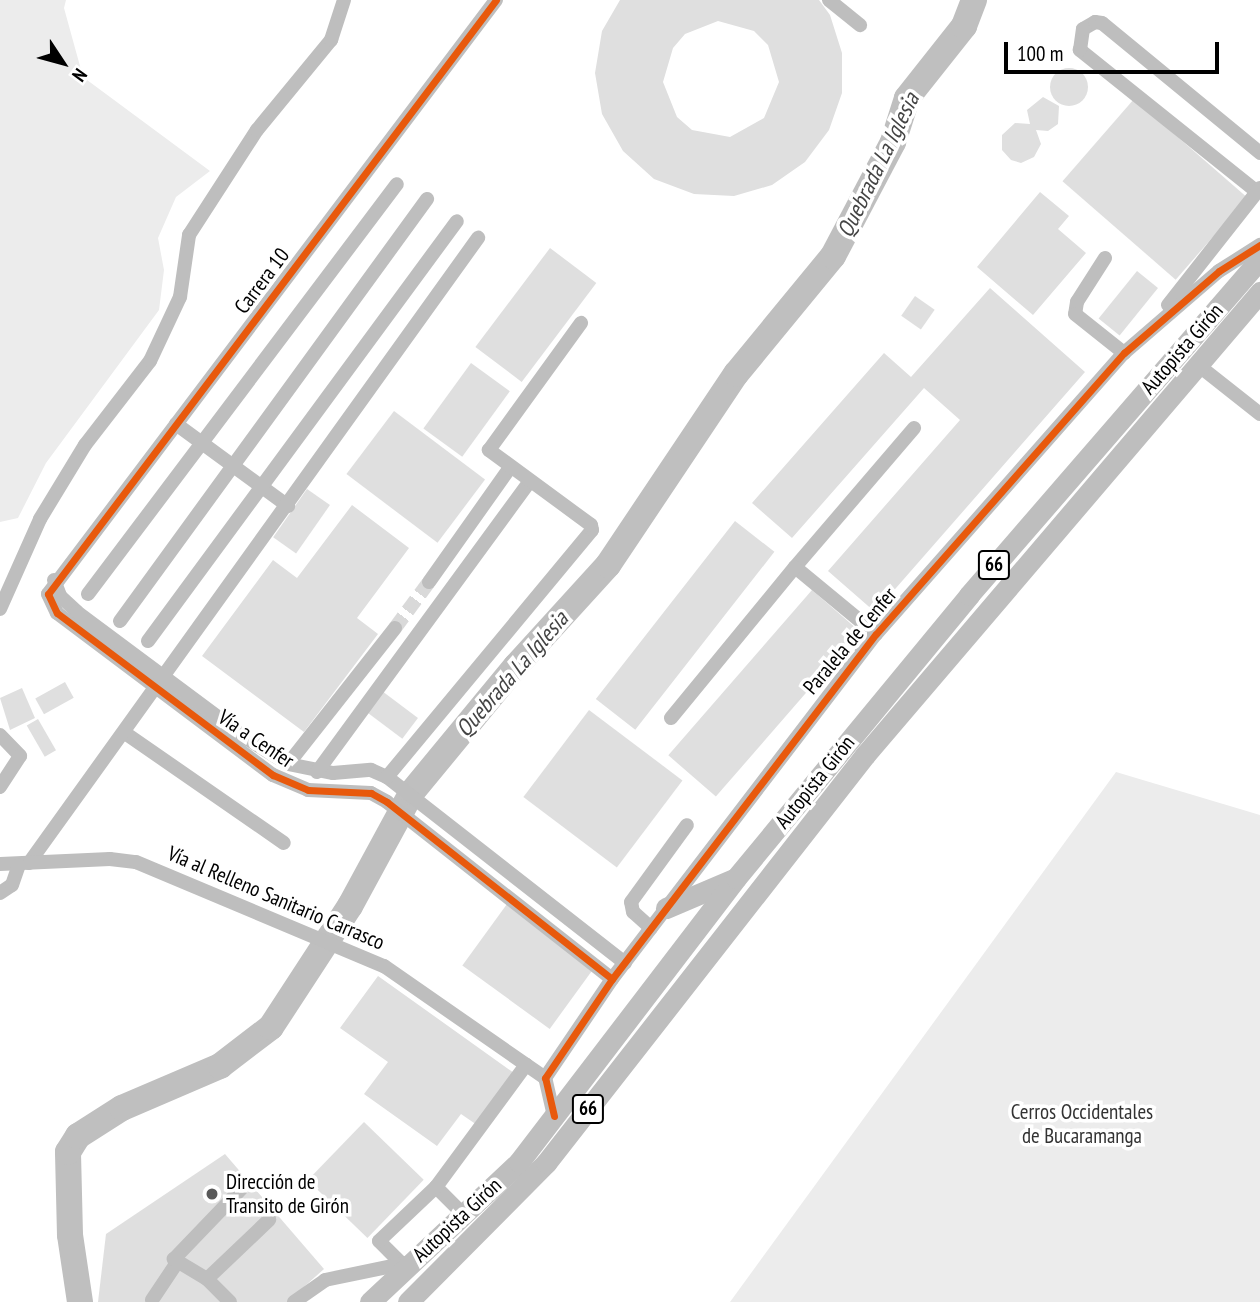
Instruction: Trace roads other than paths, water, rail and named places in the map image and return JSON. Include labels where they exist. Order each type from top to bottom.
[{"type":"highway","name":"Autopista Girón","points":[[370,1302],[406,1263],[519,1162],[736,878],[968,595],[1260,259]]},
{"type":"highway","name":"Autopista Girón","points":[[408,1302],[546,1163],[865,755],[1260,292]]},
{"type":"highway","points":[[666,908],[736,878]]},
{"type":"street","points":[[0,609],[40,519],[85,445],[150,361],[180,297],[189,235],[257,130],[331,40],[344,0]]},
{"type":"street","name":"Carrera 10","points":[[54,580],[176,424],[496,0]]},
{"type":"street","points":[[829,0],[860,25]]},
{"type":"street","points":[[1258,190],[1080,50],[1083,29],[1095,22],[1102,23],[1260,153]]},
{"type":"street","points":[[88,594],[397,184]]},
{"type":"street","name":"Paralela de Cenfer","points":[[1155,323],[1258,190]]},
{"type":"street","points":[[120,621],[427,199]]},
{"type":"street","points":[[148,640],[457,221]]},
{"type":"street","points":[[0,893],[12,885],[24,864],[125,733],[159,680],[288,506],[478,238]]},
{"type":"street","name":"Paralela de Cenfer","points":[[545,1078],[612,979],[876,634],[1124,354],[1155,323],[1237,257],[1260,245]]},
{"type":"street","points":[[1105,258],[1077,302],[1075,314],[1124,354]]},
{"type":"street","points":[[387,777],[589,537],[591,525],[490,455],[491,446],[581,323]]},
{"type":"street","points":[[1198,365],[1260,414]]},
{"type":"street","points":[[176,424],[288,506]]},
{"type":"street","points":[[671,718],[795,567],[915,428]]},
{"type":"street","points":[[429,582],[509,469]]},
{"type":"street","points":[[317,772],[529,482]]},
{"type":"street","points":[[795,567],[876,634]]},
{"type":"street","name":"Vía a Cenfer","points":[[54,580],[48,594],[57,613],[288,764],[317,772],[371,770],[402,786],[625,963]]},
{"type":"street","points":[[288,764],[395,628]]},
{"type":"street","name":"Vía a Cenfer","points":[[159,680],[288,783],[308,790],[370,793],[387,802],[612,979]]},
{"type":"street","points":[[125,733],[284,843]]},
{"type":"street","points":[[0,735],[20,756],[0,787]]},
{"type":"street","points":[[651,928],[633,912],[631,902],[687,825]]},
{"type":"street","name":"Vía al Relleno Sanitario Carrasco","points":[[0,864],[110,859],[136,862],[384,966],[545,1078]]},
{"type":"street","points":[[406,1263],[379,1241],[436,1187],[526,1065]]},
{"type":"street","points":[[545,1078],[554,1116]]},
{"type":"street","points":[[436,1187],[463,1214]]},
{"type":"street","points":[[152,1300],[176,1264],[177,1254],[242,1188]]},
{"type":"street","points":[[207,1279],[269,1220]]},
{"type":"street","points":[[294,1302],[325,1280],[406,1263]]},
{"type":"street","points":[[176,1264],[207,1279],[230,1302]]},
{"type":"waterway","name":"Quebrada La Iglesia","points":[[80,1302],[70,1235],[68,1152],[78,1136],[122,1108],[220,1066],[271,1027],[350,906],[412,792],[516,666],[608,565],[736,374],[833,256],[893,142],[907,98],[964,26],[974,0]]},
{"type":"tunnel","points":[[395,628],[429,582]]},
{"type":"place","name":"Dirección de Transito de Girón","points":[[212,1194]]},
{"type":"park label","name":"Cerros Occidentales de Bucaramanga","points":[[1082,1124]]}]
